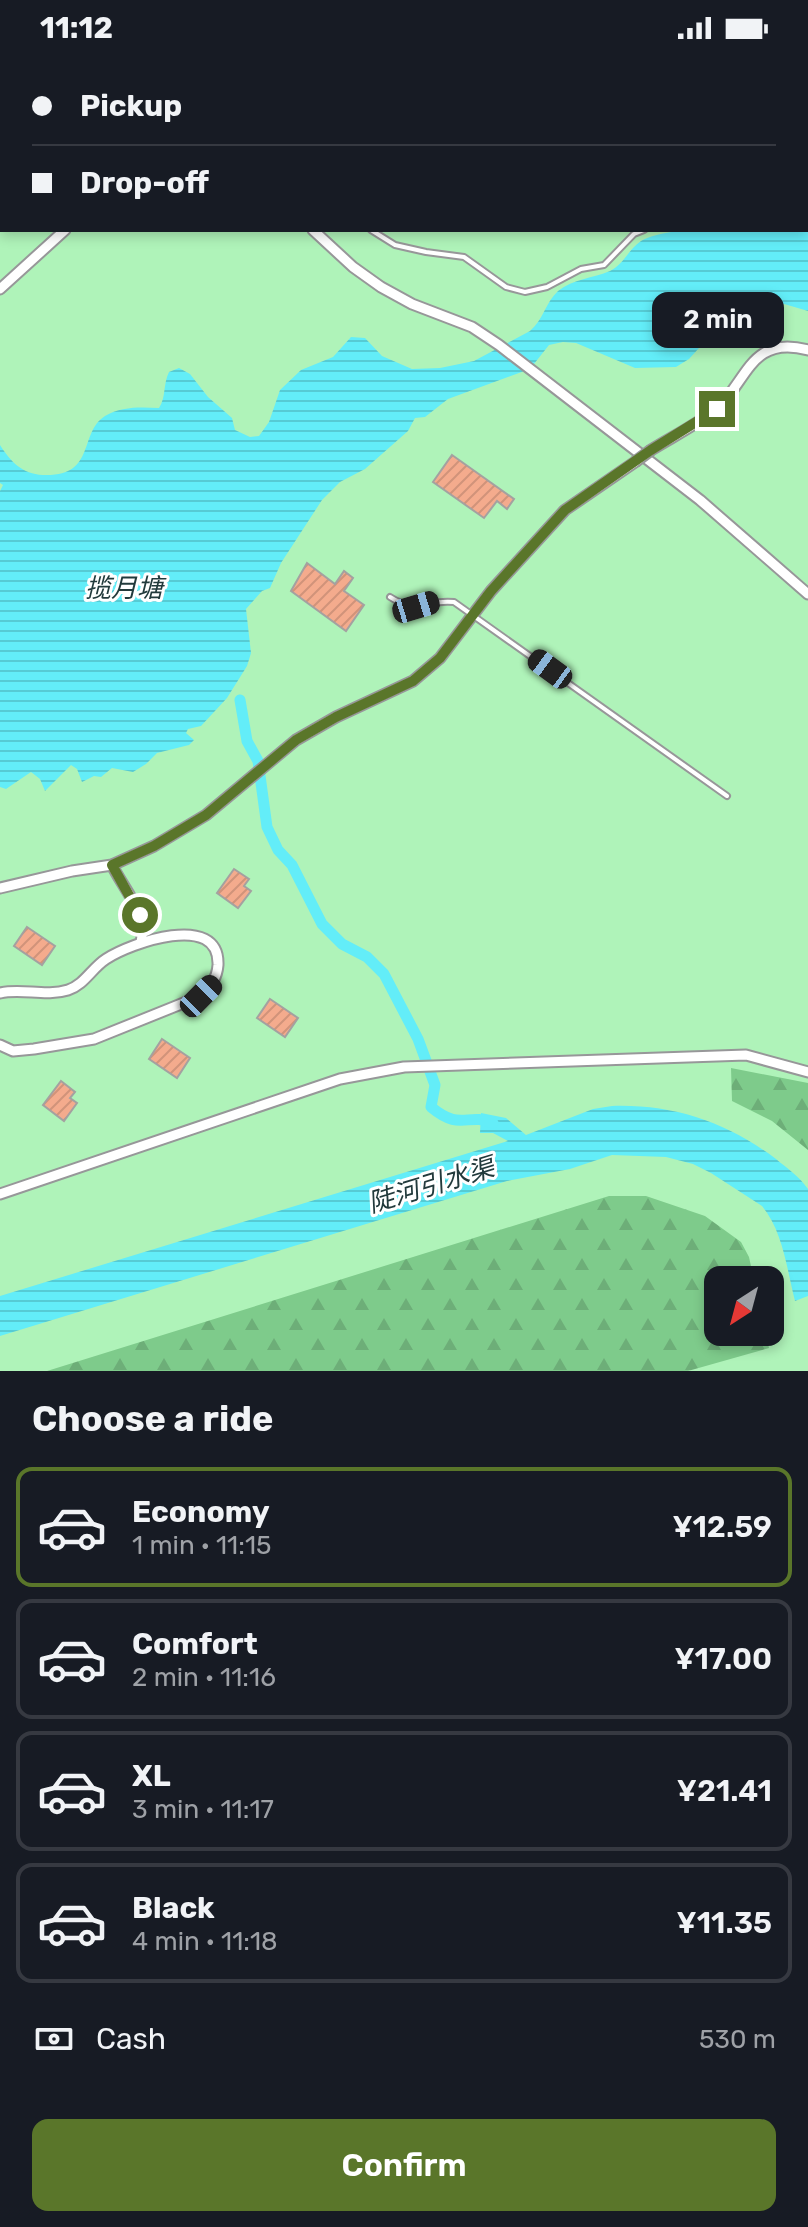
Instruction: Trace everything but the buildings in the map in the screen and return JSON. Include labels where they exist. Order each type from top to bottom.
[{"type":"street","points":[[0,289],[63,232]]},
{"type":"street","points":[[315,232],[353,267],[381,287],[412,304],[472,327],[499,345],[700,500],[808,594]]},
{"type":"street","points":[[0,888],[112,865],[154,846],[206,815],[296,740],[336,717],[413,681],[440,658],[474,614],[565,510],[717,409],[744,371],[759,357],[775,349],[794,346],[808,350]]},
{"type":"street","points":[[112,865],[140,915],[144,932],[141,942]]},
{"type":"street","points":[[0,993],[69,990],[103,960],[141,942],[193,934],[210,942],[218,954],[218,969],[213,984],[201,996],[94,1039],[13,1051],[0,1045]]},
{"type":"street","points":[[0,1194],[340,1079],[404,1067],[746,1055],[808,1072]]},
{"type":"lane","points":[[374,232],[395,245],[464,257],[506,287],[525,292],[547,287],[581,269],[604,265],[639,232]]},
{"type":"lane","points":[[390,597],[404,606],[416,607],[438,600],[454,602],[727,796]]},
{"type":"green space","points":[[0,232],[808,232],[808,1371],[0,1371]]},
{"type":"green space","points":[[731,1068],[808,1083],[808,1150],[772,1121],[732,1101]]},
{"type":"green space","points":[[609,1196],[646,1196],[705,1216],[741,1242],[751,1266],[704,1266],[704,1346],[769,1348],[688,1371],[47,1371]]},
{"type":"water","name":"揽月塘","points":[[673,232],[808,232],[808,311],[760,297],[742,298],[722,310],[701,335],[699,348],[676,367],[635,368],[576,343],[549,345],[530,369],[448,399],[425,417],[415,418],[408,431],[365,469],[340,482],[322,500],[281,563],[270,588],[262,591],[246,609],[251,653],[247,666],[227,698],[201,726],[188,729],[186,733],[194,740],[189,745],[157,753],[133,772],[112,768],[101,777],[94,776],[82,782],[77,769],[71,765],[45,791],[40,779],[31,772],[6,789],[0,787],[0,491],[3,485],[0,483],[0,445],[13,462],[29,472],[60,474],[72,469],[84,453],[97,423],[118,410],[159,408],[169,372],[179,368],[190,374],[208,397],[232,418],[235,430],[250,437],[259,436],[269,422],[280,390],[301,370],[333,357],[351,337],[365,338],[382,356],[412,369],[440,368],[474,361],[530,331],[558,291],[577,281],[610,271],[637,244],[655,235]]},
{"type":"water","name":"陡河引水渠","points":[[612,1106],[656,1108],[719,1125],[757,1146],[797,1176],[808,1189],[808,1296],[795,1301],[780,1239],[762,1206],[693,1164],[666,1157],[612,1155],[570,1169],[507,1181],[0,1336],[0,1296],[508,1141],[493,1133],[480,1133],[481,1113],[506,1118],[526,1135],[593,1109]]},
{"type":"waterway","points":[[240,700],[247,741],[258,761],[267,827],[278,850],[292,865],[322,924],[342,944],[367,957],[384,974],[418,1039],[435,1085],[431,1107],[457,1120],[477,1119],[493,1123]]},
{"type":"route","points":[[140,915],[112,865],[154,846],[206,815],[296,740],[336,717],[413,681],[440,658],[491,591],[565,510],[717,409]]}]
